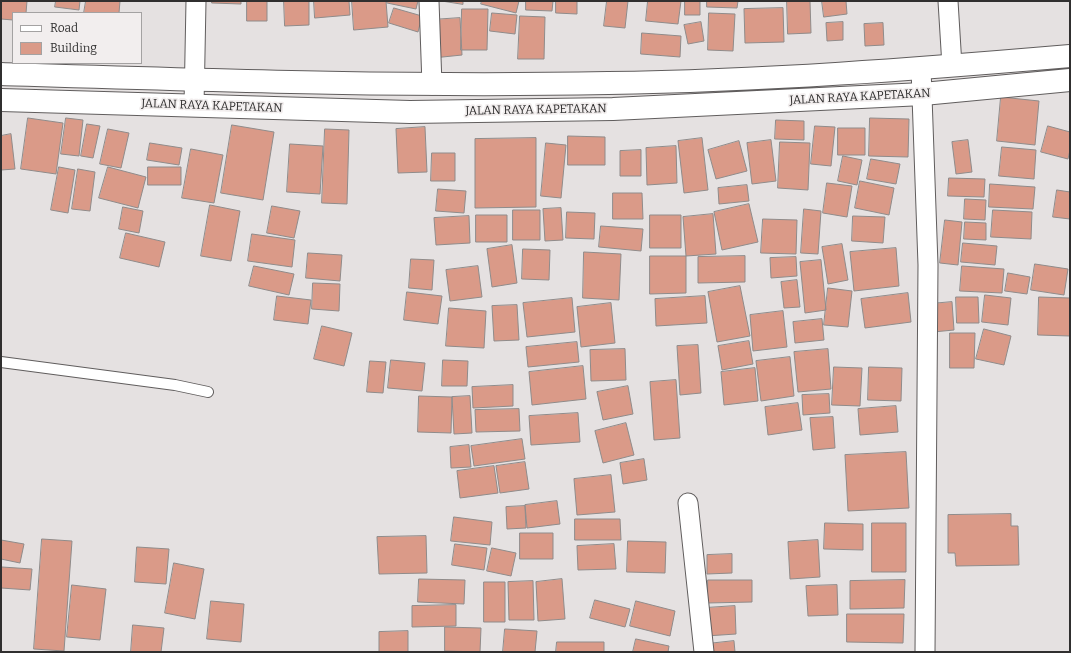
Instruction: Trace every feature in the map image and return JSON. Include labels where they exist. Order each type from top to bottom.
[{"type":"highway","name":"JALAN RAYA KAPETAKAN","points":[[1,74],[441,85],[610,83],[788,77],[952,66],[1070,56]]},
{"type":"highway","name":"JALAN RAYA KAPETAKAN","points":[[1,100],[194,106],[451,111],[613,109],[923,94],[1070,80]]},
{"type":"highway","points":[[610,83],[613,109]]},
{"type":"highway","points":[[441,85],[451,111]]},
{"type":"street","points":[[194,106],[196,1]]},
{"type":"street","points":[[430,1],[441,85]]},
{"type":"street","points":[[948,1],[952,66]]},
{"type":"street","points":[[921,68],[928,265],[925,652]]},
{"type":"street","points":[[688,503],[704,652]]},
{"type":"lane","points":[[1,362],[174,385],[208,392]]},
{"type":"building","points":[[1,1],[27,1],[26,12],[12,12],[12,20],[1,19]]},
{"type":"building","points":[[56,1],[80,1],[79,10],[55,7]]},
{"type":"building","points":[[86,1],[120,1],[119,12],[84,12]]},
{"type":"building","points":[[212,1],[241,1],[241,4],[212,3]]},
{"type":"building","points":[[247,1],[267,1],[267,21],[247,21]]},
{"type":"building","points":[[284,1],[309,1],[309,25],[285,26]]},
{"type":"building","points":[[314,1],[349,1],[350,15],[315,18]]},
{"type":"building","points":[[352,1],[386,1],[388,27],[354,30]]},
{"type":"building","points":[[388,1],[418,1],[416,9],[387,3]]},
{"type":"building","points":[[442,1],[463,1],[463,4]]},
{"type":"building","points":[[482,1],[519,1],[516,13],[481,4]]},
{"type":"building","points":[[526,1],[553,1],[552,11],[526,10]]},
{"type":"building","points":[[556,1],[577,1],[577,14],[556,13]]},
{"type":"building","points":[[607,1],[628,1],[625,28],[604,26]]},
{"type":"building","points":[[648,1],[681,1],[678,24],[646,21]]},
{"type":"building","points":[[685,1],[700,1],[700,15],[685,15]]},
{"type":"building","points":[[707,1],[738,1],[737,8],[707,7]]},
{"type":"building","points":[[787,1],[810,1],[811,33],[788,34]]},
{"type":"building","points":[[822,1],[846,1],[847,14],[824,17]]},
{"type":"building","points":[[394,8],[422,16],[418,32],[389,23]]},
{"type":"building","points":[[783,8],[784,42],[745,43],[744,9]]},
{"type":"building","points":[[462,9],[488,9],[487,50],[461,50]]},
{"type":"building","points":[[492,13],[517,15],[515,34],[490,31]]},
{"type":"building","points":[[709,13],[735,14],[733,51],[708,50]]},
{"type":"building","points":[[520,16],[545,17],[544,59],[518,59]]},
{"type":"building","points":[[460,18],[462,55],[433,58],[431,20]]},
{"type":"building","points":[[701,22],[704,41],[688,44],[684,25]]},
{"type":"building","points":[[843,22],[843,40],[827,41],[826,23]]},
{"type":"building","points":[[883,23],[884,45],[865,46],[864,24]]},
{"type":"building","points":[[642,33],[681,36],[680,57],[641,54]]},
{"type":"building","points":[[1001,97],[1039,101],[1035,145],[997,141]]},
{"type":"building","points":[[28,118],[63,123],[56,174],[21,169]]},
{"type":"building","points":[[66,118],[83,120],[79,156],[61,154]]},
{"type":"building","points":[[870,118],[909,119],[908,157],[869,156]]},
{"type":"building","points":[[776,120],[804,121],[804,140],[775,139]]},
{"type":"building","points":[[87,124],[100,126],[93,158],[81,156]]},
{"type":"building","points":[[232,125],[274,132],[263,200],[221,193]]},
{"type":"building","points":[[815,126],[835,127],[831,166],[811,164]]},
{"type":"building","points":[[1048,126],[1070,132],[1070,150],[1068,159],[1041,152]]},
{"type":"building","points":[[425,127],[427,172],[398,173],[396,129]]},
{"type":"building","points":[[838,128],[865,128],[865,155],[838,155]]},
{"type":"building","points":[[108,129],[129,133],[121,168],[100,164]]},
{"type":"building","points":[[325,129],[349,130],[347,204],[322,203]]},
{"type":"building","points":[[11,134],[15,169],[1,170],[1,136]]},
{"type":"building","points":[[568,136],[605,137],[605,165],[568,165]]},
{"type":"building","points":[[536,138],[536,207],[475,208],[475,139]]},
{"type":"building","points":[[702,138],[708,190],[684,193],[678,141]]},
{"type":"building","points":[[771,140],[776,181],[752,184],[747,143]]},
{"type":"building","points":[[968,140],[972,172],[956,174],[952,142]]},
{"type":"building","points":[[739,141],[747,171],[716,179],[708,150]]},
{"type":"building","points":[[780,142],[810,143],[808,190],[778,188]]},
{"type":"building","points":[[150,143],[182,148],[179,165],[147,160]]},
{"type":"building","points":[[546,143],[566,145],[561,198],[541,196]]},
{"type":"building","points":[[290,144],[323,146],[320,194],[287,192]]},
{"type":"building","points":[[676,146],[677,183],[647,185],[646,148]]},
{"type":"building","points":[[1002,147],[1036,150],[1034,179],[999,176]]},
{"type":"building","points":[[191,149],[223,155],[214,203],[182,198]]},
{"type":"building","points":[[641,150],[641,176],[620,176],[620,151]]},
{"type":"building","points":[[432,153],[455,153],[455,181],[431,181]]},
{"type":"building","points":[[843,156],[862,160],[857,185],[838,181]]},
{"type":"building","points":[[871,159],[900,164],[896,184],[867,179]]},
{"type":"building","points":[[59,167],[75,170],[68,213],[51,210]]},
{"type":"building","points":[[108,167],[146,177],[138,208],[99,198]]},
{"type":"building","points":[[148,167],[181,167],[181,185],[148,185]]},
{"type":"building","points":[[78,169],[95,172],[90,211],[72,209]]},
{"type":"building","points":[[949,178],[985,179],[984,197],[948,196]]},
{"type":"building","points":[[860,181],[894,188],[889,215],[855,208]]},
{"type":"building","points":[[827,183],[852,186],[847,217],[823,213]]},
{"type":"building","points":[[990,184],[1035,187],[1033,209],[989,207]]},
{"type":"building","points":[[747,185],[749,201],[719,204],[718,188]]},
{"type":"building","points":[[438,189],[466,191],[464,213],[436,211]]},
{"type":"building","points":[[1057,190],[1070,192],[1070,219],[1053,217]]},
{"type":"building","points":[[613,193],[642,193],[643,219],[613,219]]},
{"type":"building","points":[[965,199],[986,200],[985,220],[964,219]]},
{"type":"building","points":[[749,204],[758,242],[722,250],[714,212]]},
{"type":"building","points":[[210,205],[240,211],[231,261],[201,256]]},
{"type":"building","points":[[272,206],[300,211],[294,238],[267,233]]},
{"type":"building","points":[[123,207],[143,211],[139,233],[119,229]]},
{"type":"building","points":[[561,208],[563,240],[545,241],[543,209]]},
{"type":"building","points":[[804,209],[821,211],[818,254],[801,253]]},
{"type":"building","points":[[513,210],[540,210],[540,240],[513,240]]},
{"type":"building","points":[[993,210],[1032,212],[1031,239],[991,237]]},
{"type":"building","points":[[567,212],[595,213],[594,239],[566,238]]},
{"type":"building","points":[[713,214],[716,254],[686,256],[683,217]]},
{"type":"building","points":[[476,215],[507,215],[507,242],[476,242]]},
{"type":"building","points":[[650,215],[681,215],[681,248],[650,248]]},
{"type":"building","points":[[469,216],[470,243],[436,245],[434,218]]},
{"type":"building","points":[[853,216],[885,217],[883,243],[852,241]]},
{"type":"building","points":[[763,219],[797,220],[796,254],[761,253]]},
{"type":"building","points":[[945,220],[962,222],[958,265],[940,263]]},
{"type":"building","points":[[965,222],[986,223],[986,240],[964,239]]},
{"type":"building","points":[[601,226],[643,229],[641,251],[599,247]]},
{"type":"building","points":[[126,233],[165,242],[159,267],[120,258]]},
{"type":"building","points":[[252,234],[295,240],[292,267],[248,261]]},
{"type":"building","points":[[963,243],[997,246],[995,265],[961,262]]},
{"type":"building","points":[[842,244],[848,280],[828,284],[822,247]]},
{"type":"building","points":[[512,245],[517,283],[492,287],[487,249]]},
{"type":"building","points":[[896,248],[899,286],[854,291],[850,252]]},
{"type":"building","points":[[523,249],[550,250],[549,280],[522,279]]},
{"type":"building","points":[[584,252],[621,254],[619,300],[583,298]]},
{"type":"building","points":[[308,253],[342,255],[340,281],[306,278]]},
{"type":"building","points":[[650,256],[686,256],[686,293],[650,294]]},
{"type":"building","points":[[745,256],[745,282],[698,283],[698,257]]},
{"type":"building","points":[[796,257],[797,276],[771,278],[770,258]]},
{"type":"building","points":[[411,259],[434,260],[432,290],[409,288]]},
{"type":"building","points":[[821,260],[826,310],[805,313],[800,262]]},
{"type":"building","points":[[1035,264],[1068,269],[1064,295],[1031,290]]},
{"type":"building","points":[[254,266],[294,274],[289,295],[249,286]]},
{"type":"building","points":[[478,266],[482,297],[450,301],[446,270]]},
{"type":"building","points":[[962,266],[1004,269],[1002,293],[960,291]]},
{"type":"building","points":[[1008,273],[1030,277],[1027,294],[1005,291]]},
{"type":"building","points":[[797,280],[800,307],[784,308],[781,282]]},
{"type":"building","points":[[313,283],[340,284],[339,311],[312,309]]},
{"type":"building","points":[[740,286],[750,336],[717,342],[708,292]]},
{"type":"building","points":[[828,288],[852,291],[848,327],[824,325]]},
{"type":"building","points":[[407,292],[442,296],[438,324],[404,320]]},
{"type":"building","points":[[908,293],[911,322],[865,328],[861,299]]},
{"type":"building","points":[[985,295],[1011,298],[1008,325],[982,322]]},
{"type":"building","points":[[277,296],[311,300],[308,324],[274,320]]},
{"type":"building","points":[[705,296],[707,323],[656,326],[655,299]]},
{"type":"building","points":[[956,297],[978,297],[979,323],[957,323]]},
{"type":"building","points":[[1039,297],[1070,298],[1070,336],[1038,335]]},
{"type":"building","points":[[572,298],[575,332],[527,337],[523,303]]},
{"type":"building","points":[[952,302],[954,330],[933,332],[930,304]]},
{"type":"building","points":[[611,303],[615,343],[581,347],[577,307]]},
{"type":"building","points":[[517,305],[519,340],[494,341],[492,306]]},
{"type":"building","points":[[449,308],[486,311],[484,348],[446,346]]},
{"type":"building","points":[[783,311],[787,347],[753,351],[750,315]]},
{"type":"building","points":[[822,319],[824,340],[795,343],[793,322]]},
{"type":"building","points":[[322,326],[352,333],[344,366],[314,359]]},
{"type":"building","points":[[984,329],[1011,336],[1004,365],[976,359]]},
{"type":"building","points":[[950,333],[975,333],[974,368],[950,368]]},
{"type":"building","points":[[749,341],[753,364],[722,370],[718,346]]},
{"type":"building","points":[[577,342],[579,362],[528,367],[526,347]]},
{"type":"building","points":[[698,345],[701,393],[680,395],[677,346]]},
{"type":"building","points":[[625,349],[626,380],[591,381],[590,350]]},
{"type":"building","points":[[828,349],[831,389],[798,392],[794,352]]},
{"type":"building","points":[[790,357],[794,396],[761,401],[756,361]]},
{"type":"building","points":[[391,360],[425,363],[422,391],[388,388]]},
{"type":"building","points":[[443,360],[468,361],[467,386],[442,386]]},
{"type":"building","points":[[370,361],[386,362],[383,393],[367,392]]},
{"type":"building","points":[[583,366],[586,399],[532,405],[529,372]]},
{"type":"building","points":[[834,367],[862,368],[860,406],[832,405]]},
{"type":"building","points":[[869,367],[902,368],[901,401],[868,400]]},
{"type":"building","points":[[755,368],[758,401],[724,405],[721,372]]},
{"type":"building","points":[[676,380],[680,438],[654,440],[650,382]]},
{"type":"building","points":[[513,385],[513,406],[473,408],[472,387]]},
{"type":"building","points":[[628,386],[633,414],[603,420],[597,392]]},
{"type":"building","points":[[829,394],[830,413],[803,415],[802,395]]},
{"type":"building","points":[[419,396],[452,397],[451,433],[418,432]]},
{"type":"building","points":[[470,396],[472,433],[454,434],[452,397]]},
{"type":"building","points":[[798,403],[802,430],[768,435],[765,407]]},
{"type":"building","points":[[896,406],[898,432],[860,435],[858,409]]},
{"type":"building","points":[[519,409],[520,431],[476,432],[475,410]]},
{"type":"building","points":[[578,413],[580,442],[531,445],[529,416]]},
{"type":"building","points":[[833,417],[835,448],[813,450],[810,418]]},
{"type":"building","points":[[626,423],[634,455],[603,463],[595,431]]},
{"type":"building","points":[[522,439],[525,459],[474,466],[471,446]]},
{"type":"building","points":[[469,445],[471,467],[451,468],[450,447]]},
{"type":"building","points":[[906,452],[909,508],[848,511],[845,455]]},
{"type":"building","points":[[644,459],[647,480],[623,484],[620,463]]},
{"type":"building","points":[[525,462],[529,489],[500,493],[496,466]]},
{"type":"building","points":[[494,466],[498,493],[460,498],[457,471]]},
{"type":"building","points":[[611,475],[615,512],[577,515],[574,479]]},
{"type":"building","points":[[557,501],[560,524],[527,528],[525,505]]},
{"type":"building","points":[[525,506],[526,528],[507,529],[506,507]]},
{"type":"building","points":[[1011,514],[1011,526],[1018,526],[1019,565],[956,566],[955,553],[948,553],[948,515]]},
{"type":"building","points":[[454,517],[492,522],[490,545],[451,541]]},
{"type":"building","points":[[575,519],[620,519],[621,540],[575,540]]},
{"type":"building","points":[[825,523],[863,524],[863,550],[824,549]]},
{"type":"building","points":[[872,523],[906,523],[906,572],[872,572]]},
{"type":"building","points":[[520,533],[553,533],[553,559],[520,559]]},
{"type":"building","points":[[426,536],[427,573],[379,574],[377,537]]},
{"type":"building","points":[[42,539],[72,541],[64,651],[34,649]]},
{"type":"building","points":[[1,540],[24,544],[20,563],[1,559]]},
{"type":"building","points":[[818,540],[820,577],[790,579],[788,542]]},
{"type":"building","points":[[628,541],[666,542],[665,573],[627,572]]},
{"type":"building","points":[[455,544],[487,548],[484,570],[452,565]]},
{"type":"building","points":[[614,544],[616,569],[578,570],[577,546]]},
{"type":"building","points":[[137,547],[169,549],[166,584],[135,582]]},
{"type":"building","points":[[492,548],[516,553],[511,576],[487,571]]},
{"type":"building","points":[[732,554],[732,573],[707,574],[707,555]]},
{"type":"building","points":[[174,563],[204,569],[195,619],[165,613]]},
{"type":"building","points":[[2,567],[32,569],[30,590],[1,588]]},
{"type":"building","points":[[419,579],[465,580],[464,604],[418,602]]},
{"type":"building","points":[[562,579],[565,619],[538,621],[536,582]]},
{"type":"building","points":[[708,580],[752,580],[752,602],[708,603]]},
{"type":"building","points":[[905,580],[904,608],[850,609],[850,581]]},
{"type":"building","points":[[533,581],[534,620],[509,620],[508,582]]},
{"type":"building","points":[[484,582],[505,582],[505,622],[484,622]]},
{"type":"building","points":[[72,585],[106,589],[100,640],[67,637]]},
{"type":"building","points":[[837,585],[838,615],[808,616],[806,586]]},
{"type":"building","points":[[595,600],[630,609],[625,627],[590,618]]},
{"type":"building","points":[[211,601],[244,604],[241,642],[207,639]]},
{"type":"building","points":[[636,601],[675,611],[670,636],[630,626]]},
{"type":"building","points":[[456,605],[456,626],[412,627],[412,606]]},
{"type":"building","points":[[735,606],[736,634],[706,636],[705,608]]},
{"type":"building","points":[[847,614],[904,614],[903,643],[847,642]]},
{"type":"building","points":[[133,625],[164,628],[161,652],[131,652]]},
{"type":"building","points":[[445,627],[481,628],[480,652],[445,651]]},
{"type":"building","points":[[505,629],[537,631],[535,652],[503,652]]},
{"type":"building","points":[[408,631],[408,652],[379,652],[379,632]]},
{"type":"building","points":[[636,639],[669,646],[668,652],[633,652]]},
{"type":"building","points":[[734,641],[735,652],[708,652],[707,644]]},
{"type":"building","points":[[557,642],[604,642],[604,652],[556,652]]}]
